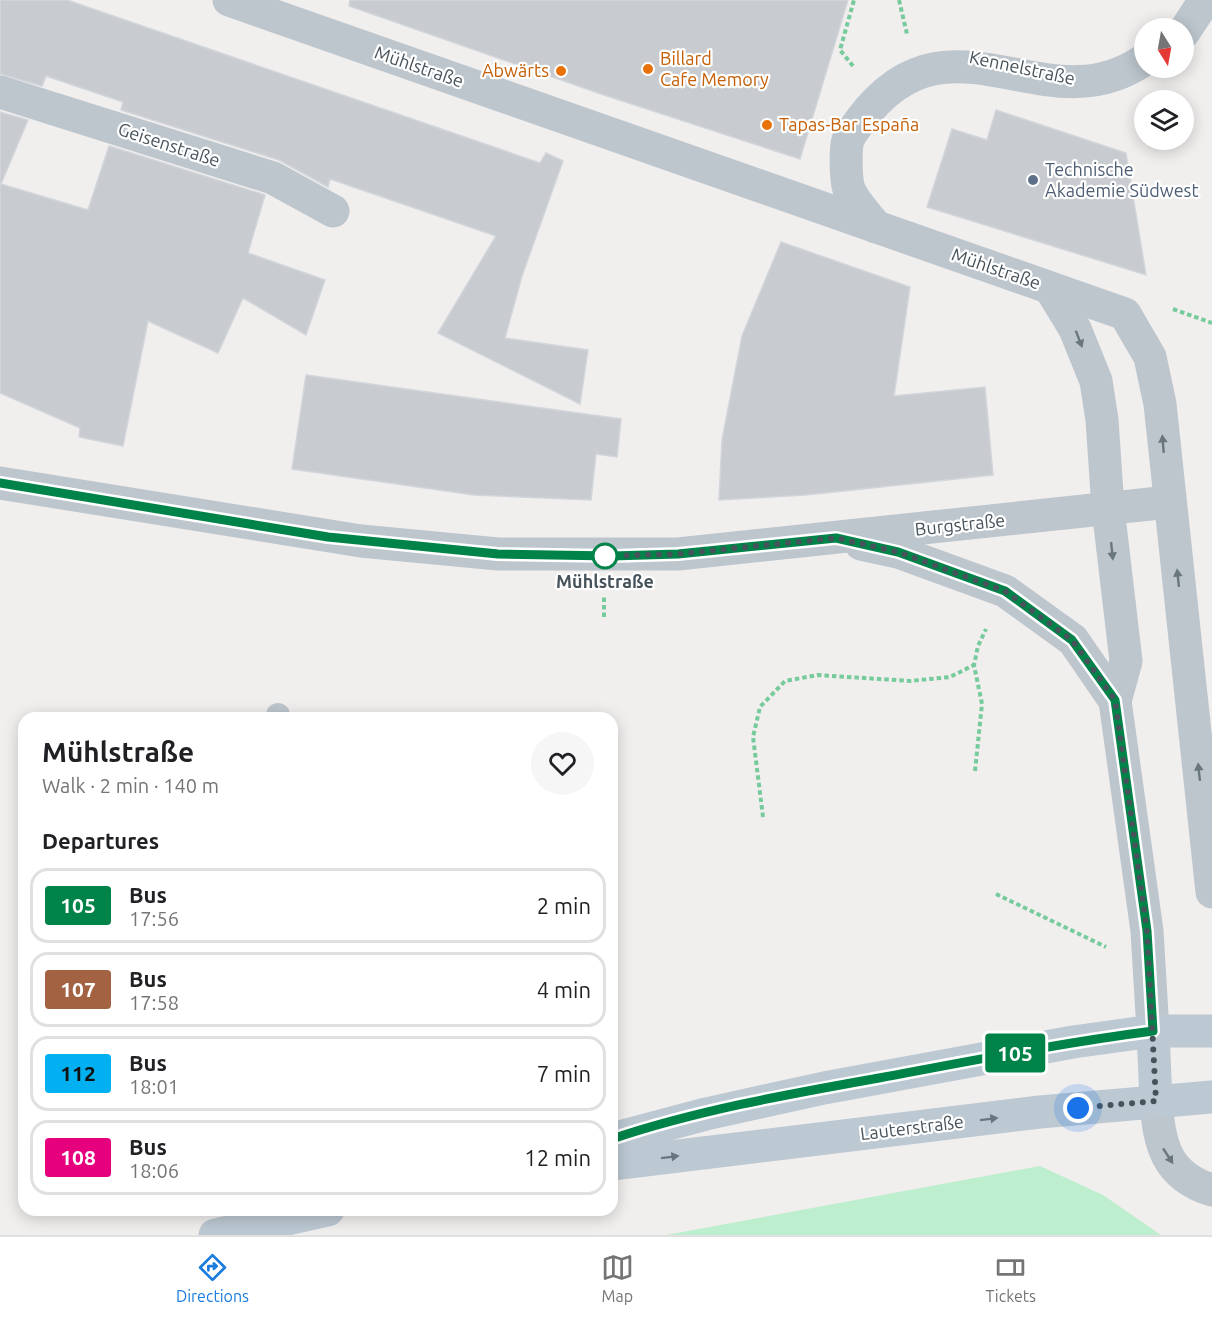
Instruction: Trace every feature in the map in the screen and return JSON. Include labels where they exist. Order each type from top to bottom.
[{"type":"main road","points":[[618,1137],[706,1114],[824,1088],[1073,1042],[1153,1031],[1212,1031]]},
{"type":"main road","points":[[1153,1031],[1156,1101]]},
{"type":"main road","name":"Lauterstraße","points":[[618,1163],[1040,1112],[1212,1097]]},
{"type":"main road","points":[[215,1235],[301,1216]]},
{"type":"street","name":"Mühlstraße","points":[[229,0],[1125,314],[1150,357],[1160,404],[1212,892]]},
{"type":"street","points":[[1193,18],[1205,0]]},
{"type":"street","name":"Kennelstraße","points":[[876,227],[848,187],[848,141],[876,95],[914,65],[955,54],[997,60],[1046,75],[1082,81],[1134,67]]},
{"type":"street","name":"Geisenstraße","points":[[0,92],[273,178],[333,211]]},
{"type":"street","name":"Mühlstraße","points":[[1050,288],[1075,329],[1096,381],[1102,420],[1108,508],[1126,662],[1115,700],[1147,931],[1153,1031]]},
{"type":"street","name":"Burgstraße","points":[[0,483],[328,537],[498,554],[612,556],[678,554],[1169,502]]},
{"type":"street","name":"Mühlstraße","points":[[836,538],[898,552],[1005,591],[1072,640],[1115,700]]},
{"type":"street","points":[[1156,1101],[1158,1137],[1166,1158],[1187,1178],[1212,1191]]},
{"type":"path","points":[[840,50],[854,0]]},
{"type":"path","points":[[1168,307],[1212,323]]},
{"type":"path","points":[[604,596],[604,617]]},
{"type":"path","points":[[975,771],[982,704],[974,665],[978,645],[990,620]]},
{"type":"path","points":[[763,817],[753,737],[760,707],[785,681],[818,675],[872,679],[930,679],[950,677],[974,665]]},
{"type":"path","points":[[996,894],[1114,951]]},
{"type":"green space","points":[[1040,1166],[1103,1195],[1161,1235],[666,1235]]},
{"type":"building","points":[[0,0],[67,0],[540,163],[546,153],[563,161],[522,276],[505,338],[588,350],[580,404],[438,333],[496,236],[330,179],[328,187],[279,160],[121,110],[123,102],[46,76],[42,86],[0,74]]},
{"type":"building","points":[[350,0],[848,0],[800,159],[604,95],[349,6]]},
{"type":"building","name":"Technische Akademie Südwest","points":[[996,110],[1126,153],[1146,275],[927,207],[952,129],[987,140]]},
{"type":"building","points":[[0,112],[28,120],[1,184],[88,210],[109,146],[265,195],[248,253],[325,280],[306,335],[243,298],[218,353],[148,321],[123,446],[79,437],[80,428],[0,393]]},
{"type":"building","points":[[781,242],[910,287],[894,396],[985,387],[993,475],[806,495],[719,500],[722,440],[742,336]]},
{"type":"building","points":[[306,375],[621,419],[617,457],[596,454],[591,500],[474,495],[292,469]]},
{"type":"bus line","name":"105","points":[[0,483],[328,537],[498,554],[612,556],[678,554],[836,538],[898,552],[1005,591],[1072,640],[1115,700],[1147,931],[1153,1031],[1073,1042],[824,1088],[706,1114],[618,1137]]},
{"type":"place","name":"Billard Cafe Memory","points":[[648,69]]},
{"type":"place","name":"Abwärts","points":[[561,71]]},
{"type":"place","name":"Tapas-Bar España","points":[[767,125]]},
{"type":"place","name":"Technische Akademie Südwest","points":[[1033,180]]},
{"type":"place","name":"Mühlstraße","points":[[605,556]]},
{"type":"route","points":[[605,556],[678,554],[836,538],[898,552],[1005,591],[1072,640],[1115,700],[1147,931],[1156,1101],[1078,1108]]}]
